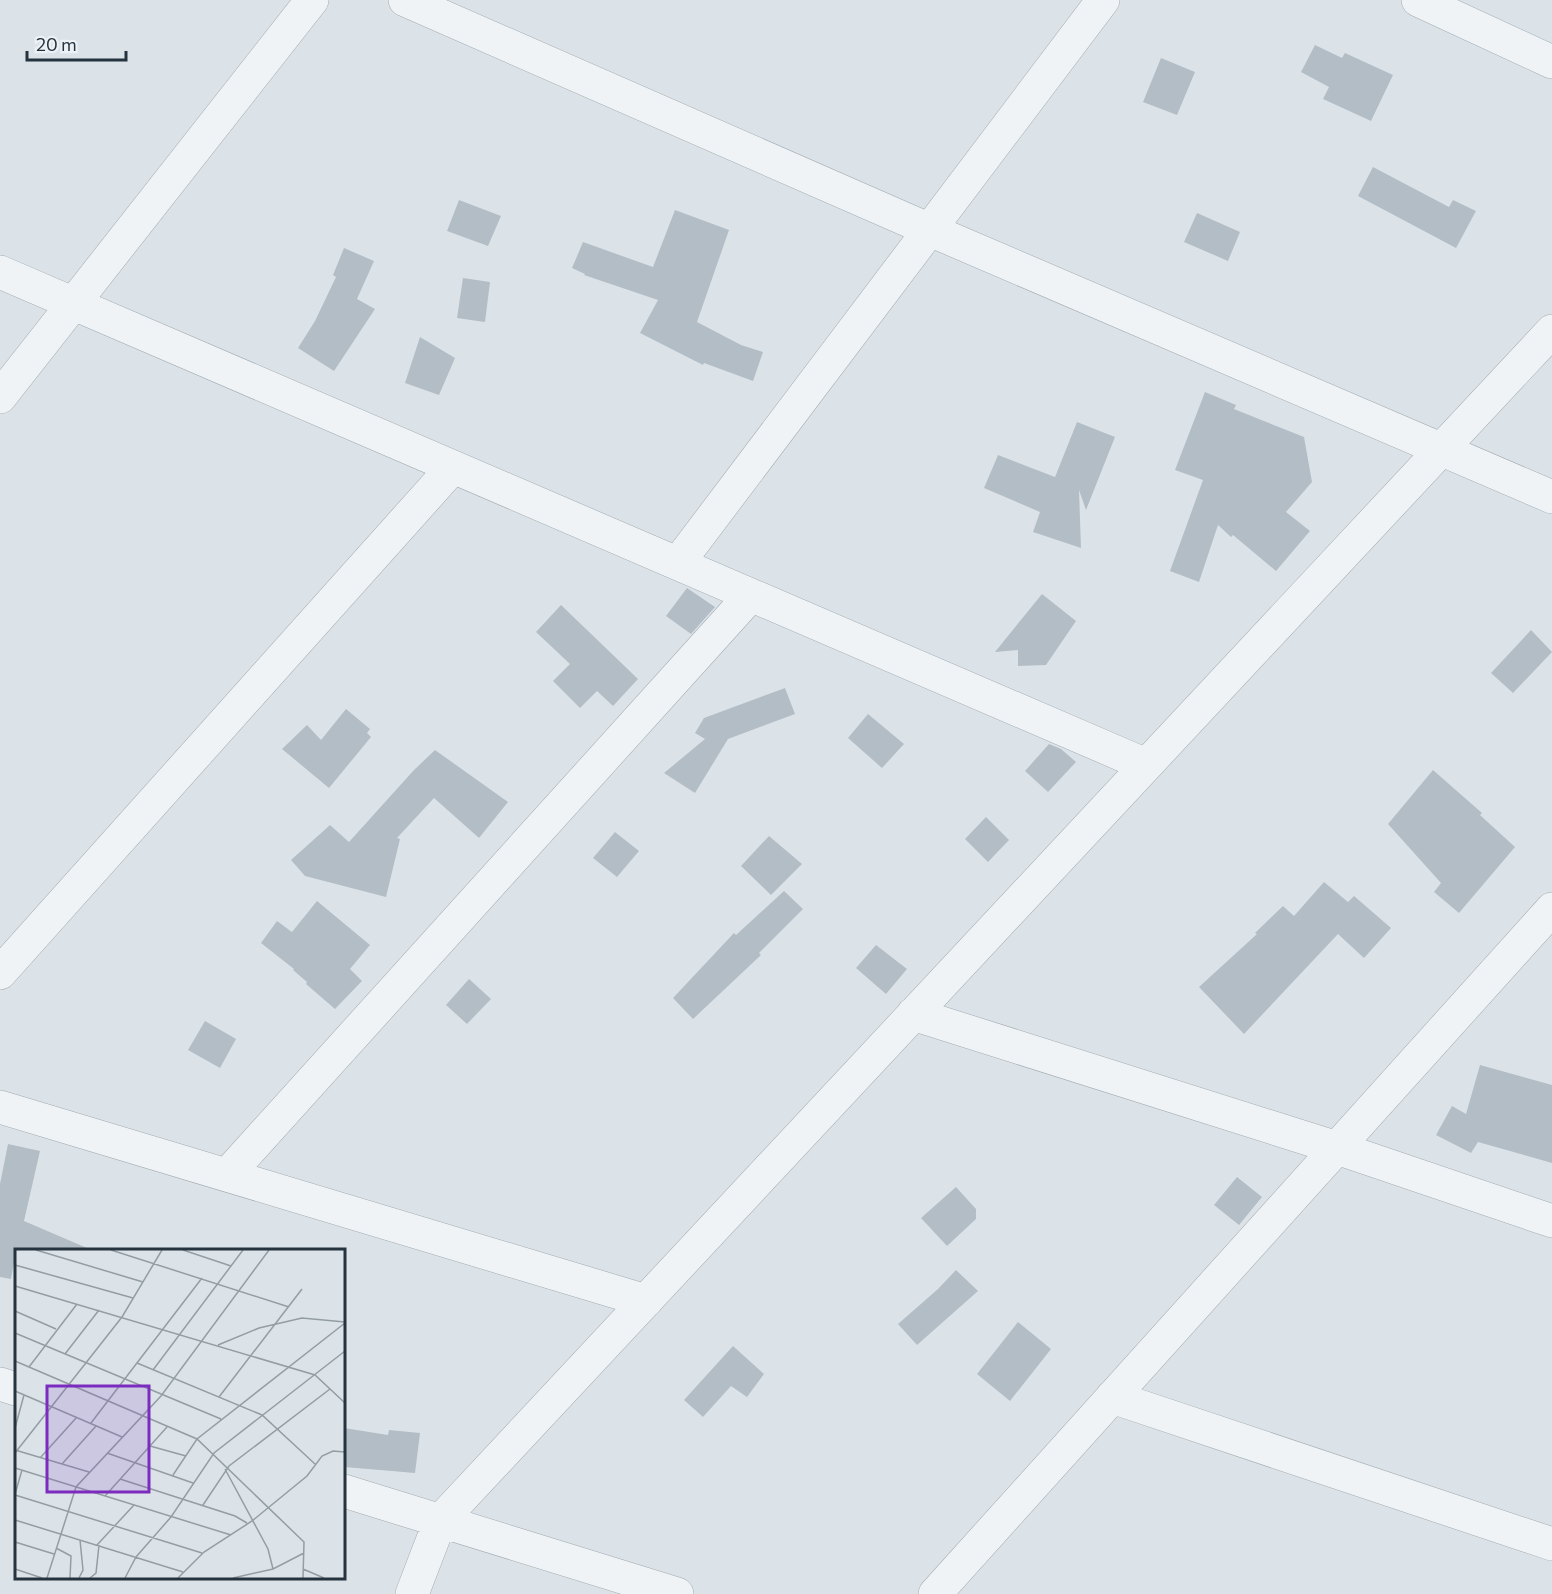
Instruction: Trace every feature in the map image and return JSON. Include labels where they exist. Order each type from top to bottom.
[{"type":"street","points":[[0,397],[312,0]]},
{"type":"street","points":[[405,0],[930,230],[1552,497]]},
{"type":"street","points":[[678,563],[1102,0]]},
{"type":"street","points":[[1418,0],[1552,62]]},
{"type":"street","points":[[0,272],[1146,765]]},
{"type":"street","points":[[412,1594],[440,1521],[1552,331]]},
{"type":"street","points":[[0,973],[453,467]]},
{"type":"street","points":[[226,1176],[751,595]]},
{"type":"street","points":[[935,1594],[1552,909]]},
{"type":"street","points":[[913,1014],[1336,1148],[1552,1221]]},
{"type":"street","points":[[0,1107],[646,1301]]},
{"type":"street","points":[[0,1384],[15,1389]]},
{"type":"street","points":[[1112,1397],[1552,1544]]},
{"type":"street","points":[[345,1491],[677,1594]]},
{"type":"building","points":[[1315,45],[1342,58],[1345,53],[1393,75],[1371,121],[1323,99],[1329,87],[1301,72]]},
{"type":"building","points":[[1161,58],[1195,72],[1177,115],[1143,102]]},
{"type":"building","points":[[1373,167],[1449,207],[1453,200],[1476,211],[1456,248],[1358,196]]},
{"type":"building","points":[[459,200],[501,216],[488,246],[447,231]]},
{"type":"building","points":[[675,210],[729,230],[697,322],[741,345],[763,352],[753,381],[704,363],[703,365],[640,333],[658,300],[584,275],[572,268],[583,242],[653,267]]},
{"type":"building","points":[[1197,213],[1240,232],[1228,261],[1184,242]]},
{"type":"building","points":[[344,248],[374,261],[357,299],[375,309],[334,371],[298,348],[315,321],[336,277],[333,275]]},
{"type":"building","points":[[463,278],[490,282],[485,322],[457,318]]},
{"type":"building","points":[[420,337],[455,358],[439,395],[405,383]]},
{"type":"building","points":[[1205,392],[1236,405],[1234,409],[1304,437],[1312,482],[1286,512],[1310,531],[1276,571],[1218,525],[1199,582],[1170,571],[1203,480],[1175,470]]},
{"type":"building","points":[[1077,422],[1115,437],[1086,510],[1079,490],[1081,548],[1033,532],[1040,512],[984,488],[998,455],[1055,477]]},
{"type":"building","points":[[687,588],[715,607],[691,634],[666,616]]},
{"type":"building","points":[[1042,594],[1076,621],[1046,665],[1018,666],[1018,650],[995,652]]},
{"type":"building","points":[[561,605],[638,679],[613,706],[597,691],[580,708],[553,681],[570,664],[536,632]]},
{"type":"building","points":[[1531,630],[1552,652],[1513,693],[1491,673]]},
{"type":"building","points":[[785,688],[795,714],[728,739],[695,793],[664,773],[705,739],[695,733],[704,718]]},
{"type":"building","points":[[346,709],[370,729],[367,733],[371,737],[329,788],[282,749],[307,725],[321,740]]},
{"type":"building","points":[[868,714],[904,744],[882,768],[848,738]]},
{"type":"building","points":[[1049,744],[1061,749],[1076,762],[1048,792],[1025,771]]},
{"type":"building","points":[[435,750],[508,802],[479,838],[434,798],[397,838],[400,839],[386,897],[305,876],[291,860],[330,825],[349,842]]},
{"type":"building","points":[[1433,770],[1482,813],[1480,815],[1515,847],[1459,913],[1434,892],[1441,883],[1388,824]]},
{"type":"building","points":[[986,817],[1009,840],[988,862],[965,839]]},
{"type":"building","points":[[615,832],[639,851],[617,877],[593,858]]},
{"type":"building","points":[[769,836],[802,864],[771,895],[741,866]]},
{"type":"building","points":[[1324,882],[1348,902],[1354,896],[1391,928],[1364,958],[1338,934],[1244,1034],[1199,987],[1257,934],[1255,933],[1283,906],[1294,916]]},
{"type":"building","points":[[784,891],[803,909],[759,953],[761,955],[693,1019],[673,998],[734,933],[736,935]]},
{"type":"building","points":[[317,901],[370,945],[350,969],[362,981],[335,1009],[306,984],[307,982],[294,969],[261,943],[277,921],[292,932]]},
{"type":"building","points":[[876,945],[907,969],[886,994],[856,968]]},
{"type":"building","points":[[469,979],[491,999],[467,1024],[446,1005]]},
{"type":"building","points":[[205,1021],[236,1039],[220,1068],[188,1050]]},
{"type":"building","points":[[1480,1065],[1552,1085],[1552,1163],[1478,1142],[1471,1153],[1436,1135],[1452,1106],[1466,1114]]},
{"type":"building","points":[[8,1144],[40,1151],[24,1221],[89,1249],[15,1249],[11,1279],[0,1277],[0,1184]]},
{"type":"building","points":[[1237,1177],[1262,1197],[1239,1225],[1214,1205]]},
{"type":"building","points":[[956,1187],[976,1209],[976,1219],[947,1246],[921,1218]]},
{"type":"building","points":[[956,1270],[978,1291],[917,1345],[898,1324]]},
{"type":"building","points":[[1018,1322],[1051,1349],[1010,1401],[977,1374]]},
{"type":"building","points":[[733,1346],[764,1374],[747,1397],[731,1386],[703,1417],[684,1400]]},
{"type":"building","points":[[345,1428],[388,1435],[389,1430],[420,1433],[415,1473],[345,1467]]}]
